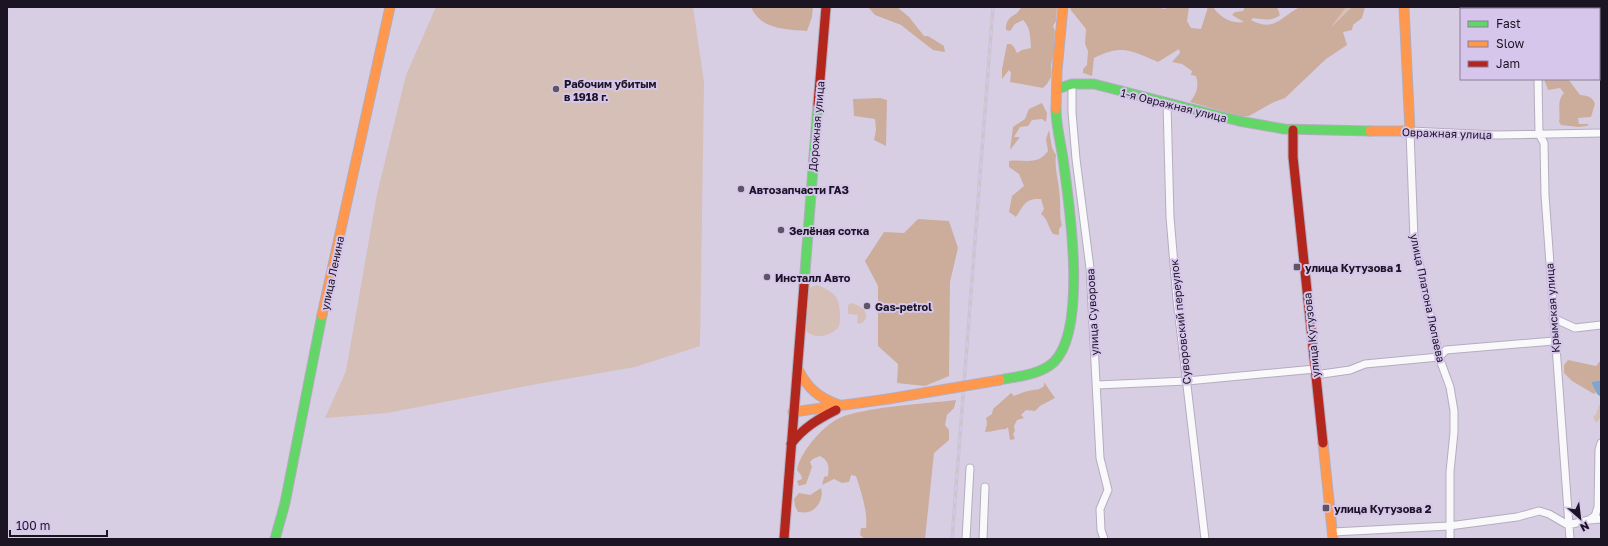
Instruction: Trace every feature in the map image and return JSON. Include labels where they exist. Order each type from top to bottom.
[{"type":"street","name":"улица Ленина","points":[[275,539],[285,503],[313,354],[390,7]]},
{"type":"street","name":"Дорожная улица","points":[[784,539],[826,7]]},
{"type":"street","points":[[794,412],[845,406],[1025,375],[1046,367],[1058,358],[1064,346],[1070,327],[1073,285],[1072,234],[1056,110],[1063,7]]},
{"type":"street","name":"улица Платона Люпаева","points":[[1404,7],[1414,239],[1439,357],[1450,387],[1454,411],[1454,432],[1450,472],[1450,539]]},
{"type":"street","name":"Крымская улица","points":[[1538,80],[1539,134],[1544,142],[1545,195],[1554,341],[1570,539]]},
{"type":"street","name":"1-я Овражная улица","points":[[1057,92],[1072,84],[1094,84],[1239,121],[1293,130]]},
{"type":"street","name":"улица Суворова","points":[[1072,84],[1072,112],[1076,159],[1090,268],[1100,458],[1108,490],[1100,509],[1101,530],[1104,539]]},
{"type":"street","name":"Суворовский переулок","points":[[1168,103],[1170,217],[1177,300],[1205,539]]},
{"type":"street","name":"Овражная улица","points":[[1293,130],[1410,131],[1496,135],[1601,133]]},
{"type":"street","name":"улица Кутузова","points":[[1293,130],[1293,157],[1333,536]]},
{"type":"street","points":[[1553,318],[1575,328],[1601,325]]},
{"type":"street","points":[[1097,385],[1187,381],[1350,370],[1365,364],[1439,357],[1446,350],[1554,341]]},
{"type":"street","points":[[797,365],[802,379],[808,388],[817,396],[828,402],[845,406]]},
{"type":"street","points":[[791,444],[799,433],[808,425],[845,406]]},
{"type":"street","points":[[1589,520],[1595,516],[1598,507],[1599,450],[1601,443]]},
{"type":"street","points":[[966,539],[970,468]]},
{"type":"street","points":[[983,539],[985,487]]},
{"type":"street","points":[[1333,536],[1449,526],[1517,517],[1539,511],[1549,514],[1568,525],[1601,519]]},
{"type":"shaded area","points":[[1303,6],[1346,7],[1331,27],[1352,7],[1365,7],[1362,18],[1353,25],[1352,30],[1343,32],[1347,45],[1326,59],[1285,98],[1274,102],[1249,116],[1239,116],[1190,102],[1197,90],[1197,80],[1196,76],[1191,75],[1192,71],[1182,64],[1172,62],[1180,53],[1179,49],[1158,62],[1126,50],[1112,51],[1094,58],[1092,76],[1083,73],[1083,69],[1087,65],[1088,51],[1085,44],[1086,29],[1070,9],[1072,7],[1161,7],[1163,9],[1172,7],[1189,7],[1187,21],[1191,28],[1201,29],[1208,7],[1213,7],[1219,14],[1231,21],[1244,22],[1232,15],[1235,12],[1243,11],[1245,7],[1277,7],[1280,15],[1274,19],[1267,20],[1253,18],[1251,20],[1259,24],[1266,25],[1277,22]]},
{"type":"shaded area","points":[[436,7],[693,7],[704,82],[700,346],[635,367],[387,413],[325,418],[346,371],[377,194],[406,75]]},
{"type":"shaded area","points":[[751,7],[813,7],[812,17],[807,31],[783,29],[768,24],[755,15]]},
{"type":"shaded area","points":[[868,7],[897,7],[909,17],[924,36],[928,36],[944,46],[945,52],[933,50],[901,25],[875,15]]},
{"type":"shaded area","points":[[1021,7],[1057,7],[1056,21],[1053,26],[1055,31],[1051,77],[1043,88],[1010,82],[1011,73],[1009,70],[1002,79],[1002,69],[1007,44],[1011,44],[1017,53],[1031,48],[1029,29],[1023,20],[1015,24],[1010,31],[1006,30],[1008,21]]},
{"type":"shaded area","points":[[1346,7],[1352,7],[1329,28]]},
{"type":"shaded area","points":[[1543,7],[1589,8],[1544,8]]},
{"type":"shaded area","points":[[1544,80],[1569,80],[1580,95],[1593,99],[1595,104],[1591,117],[1578,118],[1579,124],[1589,124],[1587,126],[1578,127],[1561,125],[1559,122],[1559,103],[1564,93],[1560,88],[1548,90]]},
{"type":"shaded area","points":[[880,98],[887,100],[886,146],[874,140],[876,130],[875,119],[854,116],[853,99]]},
{"type":"shaded area","points":[[1042,103],[1047,113],[1046,122],[1042,119],[1032,120],[1028,126],[1020,127],[1014,137],[1020,137],[1010,150],[1013,127],[1025,119],[1029,109]]},
{"type":"shaded area","points":[[1049,130],[1052,148],[1056,155],[1060,194],[1060,216],[1062,225],[1059,229],[1059,235],[1053,234],[1045,218],[1041,214],[1044,209],[1041,199],[1028,201],[1016,217],[1009,212],[1012,196],[1024,186],[1019,174],[1009,167],[1009,161],[1030,161],[1040,159],[1044,156],[1048,151],[1046,139]]},
{"type":"shaded area","points":[[918,219],[949,221],[958,248],[950,282],[949,376],[925,386],[897,383],[898,364],[878,346],[878,286],[865,261],[884,232],[904,233]]},
{"type":"shaded area","points":[[817,285],[836,296],[840,310],[840,322],[838,328],[829,334],[821,336],[809,334],[806,331],[809,288]]},
{"type":"shaded area","points":[[852,303],[864,309],[866,314],[865,320],[859,324],[857,322],[858,315],[848,314],[848,305]]},
{"type":"shaded area","points":[[1568,360],[1596,366],[1601,360],[1601,380],[1591,382],[1596,392],[1594,394],[1572,381],[1564,373],[1564,365]]},
{"type":"shaded area","points":[[1044,382],[1055,398],[1040,406],[1035,411],[1026,410],[1021,415],[1024,418],[1017,420],[1014,426],[1015,431],[1013,434],[1015,439],[1010,440],[1008,427],[1006,429],[985,432],[987,424],[986,418],[992,414],[993,409],[1011,393],[1014,396],[1026,391],[1042,388],[1044,386]]},
{"type":"shaded area","points":[[956,400],[954,408],[947,415],[945,425],[949,430],[949,440],[934,453],[925,539],[865,539],[860,535],[861,528],[866,528],[866,515],[864,502],[856,476],[851,475],[849,482],[842,483],[834,479],[822,485],[824,477],[828,476],[828,467],[827,462],[820,456],[810,462],[812,467],[806,484],[799,486],[797,481],[802,479],[797,470],[803,454],[815,438],[829,424],[837,419],[871,410]]},
{"type":"shaded area","points":[[1599,405],[1601,405],[1601,417],[1596,423],[1593,417],[1596,414]]},
{"type":"shaded area","points":[[821,488],[821,499],[815,509],[807,512],[798,512],[794,499],[799,493],[810,495]]},
{"type":"water","points":[[1601,380],[1601,397],[1597,394],[1591,382]]},
{"type":"railway","points":[[952,539],[993,7]]},
{"type":"traffic: fast","points":[[1057,89],[1072,84],[1094,84],[1239,121],[1284,129],[1370,131]]},
{"type":"traffic: fast","points":[[804,285],[818,104]]},
{"type":"traffic: fast","points":[[1000,380],[1036,372],[1054,362],[1064,346],[1070,324],[1074,268],[1070,211],[1056,109]]},
{"type":"traffic: fast","points":[[275,539],[285,503],[322,315]]},
{"type":"traffic: slow","points":[[322,315],[390,7]]},
{"type":"traffic: slow","points":[[1056,109],[1057,71],[1063,7]]},
{"type":"traffic: slow","points":[[1370,131],[1410,131],[1404,7]]},
{"type":"traffic: slow","points":[[798,369],[805,382],[814,392],[839,405]]},
{"type":"traffic: slow","points":[[888,399],[1000,380]]},
{"type":"traffic: slow","points":[[793,412],[888,399]]},
{"type":"traffic: slow","points":[[1323,443],[1333,539]]},
{"type":"traffic: jam","points":[[818,104],[826,7]]},
{"type":"traffic: jam","points":[[1293,130],[1293,157],[1323,443]]},
{"type":"traffic: jam","points":[[784,539],[804,285]]},
{"type":"traffic: jam","points":[[791,444],[811,424],[836,410]]},
{"type":"place","name":"Рабочим убитым в 1918 г.","points":[[556,89]]},
{"type":"place","name":"Автозапчасти ГАЗ","points":[[741,189]]},
{"type":"place","name":"Зелёная сотка","points":[[781,230]]},
{"type":"place","name":"улица Кутузова 1","points":[[1297,267]]},
{"type":"place","name":"Инсталл Авто","points":[[767,277]]},
{"type":"place","name":"Gas-petrol","points":[[867,306]]},
{"type":"place","name":"улица Кутузова 2","points":[[1326,508]]}]
